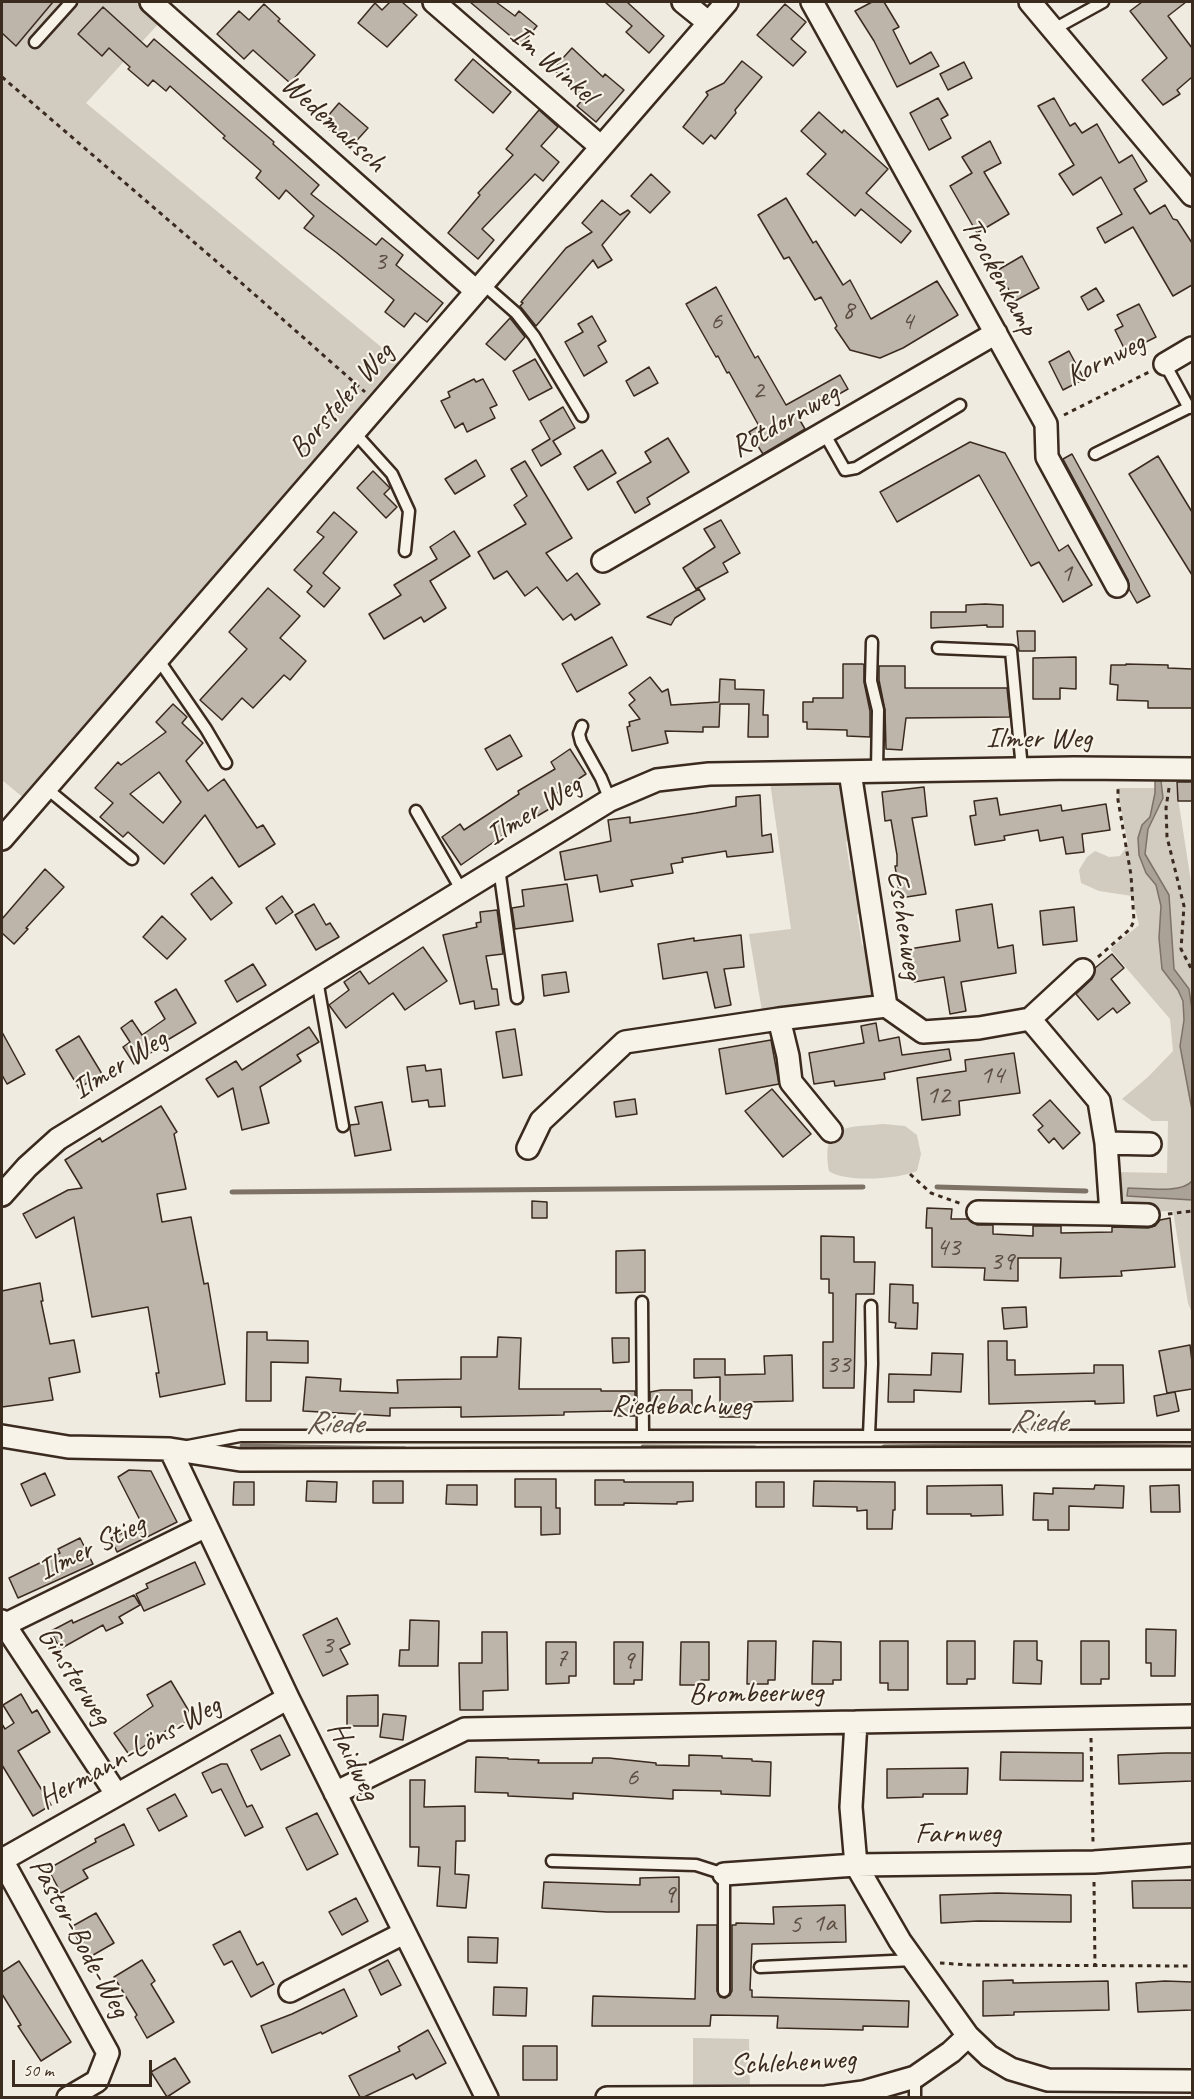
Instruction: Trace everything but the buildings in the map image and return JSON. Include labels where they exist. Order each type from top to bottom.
[{"type":"street","name":"Wedemarsch","points":[[151,2],[479,287]]},
{"type":"street","points":[[683,2],[708,23]]},
{"type":"street","name":"Borsteler Weg","points":[[2,839],[727,2]]},
{"type":"street","name":"Trockenkamp","points":[[812,2],[1046,424],[1047,457],[1117,586]]},
{"type":"street","points":[[1030,2],[1192,195]]},
{"type":"street","name":"Im Winkel","points":[[437,3],[601,147]]},
{"type":"street","name":"Rotdornweg","points":[[603,561],[996,333]]},
{"type":"street","name":"Kornweg","points":[[1165,364],[1192,348]]},
{"type":"street","name":"Ilmer Weg","points":[[2,1195],[27,1167],[58,1139],[610,800],[657,780],[709,774],[1192,769]]},
{"type":"street","name":"Eschenweg","points":[[850,772],[886,1006],[923,1032],[979,1028],[1030,1019]]},
{"type":"street","points":[[1083,970],[1030,1019],[1099,1101],[1106,1143],[1111,1214]]},
{"type":"street","points":[[528,1148],[541,1121],[625,1042],[886,1006]]},
{"type":"street","points":[[779,1019],[788,1056],[791,1082],[831,1131]]},
{"type":"street","points":[[1106,1143],[1150,1144]]},
{"type":"street","points":[[978,1212],[1148,1215]]},
{"type":"street","name":"Riedebachweg","points":[[2,1436],[68,1447],[170,1449],[240,1460],[1192,1447]]},
{"type":"street","name":"Haidweg","points":[[170,1449],[480,2095]]},
{"type":"street","name":"Ilmer Stieg","points":[[3,1623],[206,1526]]},
{"type":"street","name":"Ginsterweg","points":[[3,1623],[117,1795]]},
{"type":"street","name":"Hermann-Löns-Weg","points":[[2,1860],[288,1698]]},
{"type":"street","name":"Brombeerweg","points":[[335,1793],[465,1729],[1192,1716]]},
{"type":"street","points":[[856,1722],[851,1807],[856,1865],[900,1941],[968,2036],[989,2056],[1011,2069],[1048,2080],[1192,2081]]},
{"type":"street","name":"Farnweg","points":[[724,1874],[856,1865],[1094,1862],[1192,1855]]},
{"type":"street","name":"Pastor-Bode-Weg","points":[[2,1860],[108,2053],[97,2081],[68,2097]]},
{"type":"street","points":[[290,1991],[404,1933]]},
{"type":"street","name":"Schlehenweg","points":[[607,2097],[826,2097],[915,2087],[968,2036]]},
{"type":"lane","points":[[35,42],[71,2]]},
{"type":"lane","points":[[1054,29],[1103,2]]},
{"type":"lane","points":[[479,287],[516,313],[534,336],[582,416]]},
{"type":"lane","points":[[1095,454],[1191,407],[1165,364]]},
{"type":"lane","points":[[824,433],[845,470],[856,468],[960,405]]},
{"type":"lane","points":[[354,432],[392,474],[409,511],[405,551]]},
{"type":"lane","points":[[872,642],[871,681],[878,710],[877,772]]},
{"type":"lane","points":[[938,648],[1011,651],[1022,769]]},
{"type":"lane","points":[[158,659],[206,729],[226,763]]},
{"type":"lane","points":[[582,726],[579,734],[581,742],[610,800]]},
{"type":"lane","points":[[46,788],[132,859]]},
{"type":"lane","points":[[416,811],[462,891]]},
{"type":"lane","points":[[499,868],[517,998]]},
{"type":"lane","points":[[317,980],[343,1126]]},
{"type":"lane","points":[[642,1302],[644,1436]]},
{"type":"lane","points":[[869,1435],[872,1365],[871,1306]]},
{"type":"lane","name":"Riedebachweg","points":[[170,1449],[240,1436],[869,1435],[1192,1447]]},
{"type":"lane","points":[[552,1861],[696,1865],[724,1874],[724,1991]]},
{"type":"lane","points":[[759,1967],[915,1960]]},
{"type":"path","points":[[2,77],[245,285],[378,404]]},
{"type":"path","name":"Kornweg","points":[[1046,424],[1165,364]]},
{"type":"path","points":[[1083,970],[1130,929],[1134,921],[1131,875],[1118,800],[1118,769]]},
{"type":"path","points":[[1166,769],[1169,786],[1166,808],[1167,837],[1184,906],[1181,948],[1192,970]]},
{"type":"path","points":[[910,1174],[931,1193],[969,1206],[978,1212]]},
{"type":"path","points":[[1148,1215],[1182,1214],[1192,1211]]},
{"type":"path","points":[[915,1960],[970,1965],[1192,1966]]},
{"type":"shaded area","points":[[2,2],[139,2],[161,21],[86,103],[403,365],[25,799],[2,780]]},
{"type":"shaded area","points":[[840,779],[849,839],[846,842],[850,870],[856,872],[862,911],[857,915],[862,945],[866,949],[872,994],[762,1011],[749,934],[791,929],[770,782]]},
{"type":"shaded area","points":[[1155,779],[1175,779],[1192,888],[1192,1313],[1188,1303],[1173,1211],[1137,1212],[1115,1208],[1116,1172],[1167,1173],[1168,1121],[1152,1121],[1122,1099],[1173,1051],[1170,1019],[1110,949],[1139,925],[1132,896],[1099,891],[1081,883],[1079,870],[1087,857],[1095,851],[1109,857],[1120,856],[1128,845],[1117,788],[1155,788]]},
{"type":"shaded area","points":[[1155,780],[1161,781],[1163,798],[1148,829],[1145,854],[1169,895],[1174,969],[1189,989],[1192,1010],[1192,1110],[1180,1046],[1184,1020],[1183,1001],[1178,990],[1162,969],[1159,938],[1161,906],[1156,885],[1146,873],[1139,855],[1138,838],[1142,825],[1150,817]]},
{"type":"shaded area","points":[[883,1124],[905,1126],[917,1135],[921,1154],[917,1171],[898,1176],[859,1178],[837,1175],[829,1171],[827,1155],[833,1136],[847,1128]]},
{"type":"shaded area","points":[[1192,1181],[1192,1200],[1127,1196],[1128,1188],[1171,1189],[1180,1188]]},
{"type":"shaded area","points":[[693,2038],[749,2039],[750,2091],[693,2091]]},
{"type":"waterway","points":[[232,1192],[863,1187]]},
{"type":"waterway","points":[[937,1187],[1086,1191]]},
{"type":"waterway","name":"Riede","points":[[884,1447],[1064,1445],[1192,1447]]},
{"type":"waterway","name":"Riede","points":[[242,1446],[405,1449]]},
{"type":"waterway","name":"Riede","points":[[643,1447],[755,1448]]}]
